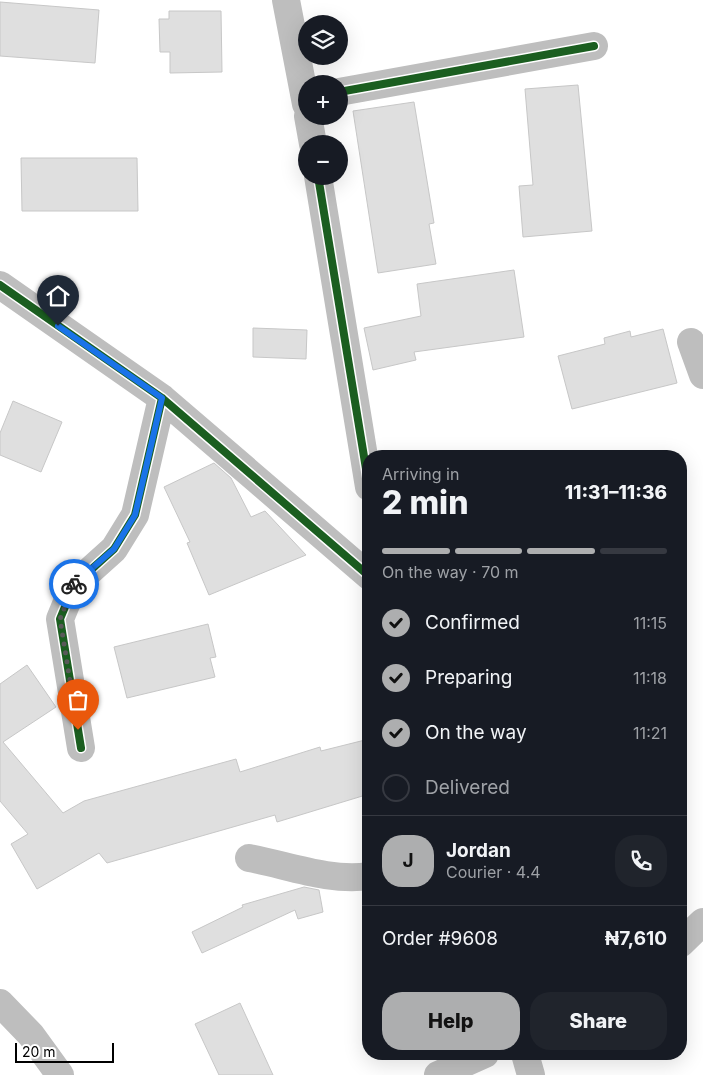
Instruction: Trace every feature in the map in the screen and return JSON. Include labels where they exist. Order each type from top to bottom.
[{"type":"street","points":[[286,0],[300,75]]},
{"type":"street","points":[[348,90],[594,46]]},
{"type":"street","points":[[319,185],[363,450]]},
{"type":"street","points":[[0,285],[162,398],[362,570]]},
{"type":"street","points":[[691,342],[703,375]]},
{"type":"street","points":[[81,748],[60,619],[74,585],[114,549],[135,515],[162,398]]},
{"type":"street","points":[[250,858],[322,875],[362,877]]},
{"type":"street","points":[[687,937],[703,922]]},
{"type":"street","points":[[0,1003],[31,1035],[60,1075]]},
{"type":"street","points":[[438,1075],[472,1060]]},
{"type":"street","points":[[527,1060],[531,1075]]},
{"type":"building","points":[[0,2],[99,10],[95,63],[0,56]]},
{"type":"building","points":[[169,11],[221,11],[222,72],[170,73],[170,52],[160,52],[159,19],[169,19]]},
{"type":"building","points":[[578,85],[592,231],[523,237],[519,186],[533,185],[525,89]]},
{"type":"building","points":[[414,102],[434,223],[429,224],[436,264],[378,273],[353,111]]},
{"type":"building","points":[[21,158],[137,158],[138,211],[22,211]]},
{"type":"building","points":[[514,270],[524,337],[414,352],[416,360],[373,370],[364,328],[421,316],[417,284]]},
{"type":"building","points":[[253,328],[307,330],[306,359],[253,357]]},
{"type":"building","points":[[663,329],[677,383],[572,409],[558,356],[605,344],[604,338],[630,331],[631,337]]},
{"type":"building","points":[[13,401],[62,422],[41,472],[0,455],[0,433]]},
{"type":"building","points":[[214,463],[231,478],[251,517],[265,511],[306,555],[209,595],[187,543],[190,542],[164,487]]},
{"type":"building","points":[[208,624],[216,657],[210,658],[215,677],[127,698],[114,647]]},
{"type":"building","points":[[27,665],[56,707],[3,742],[63,813],[84,801],[236,759],[240,772],[320,747],[321,751],[362,741],[362,796],[277,822],[275,815],[107,863],[99,853],[37,889],[11,844],[28,834],[0,801],[0,684]]},
{"type":"building","points":[[304,887],[319,890],[323,912],[298,919],[295,910],[202,953],[192,932],[243,907],[242,905]]},
{"type":"building","points":[[240,1003],[273,1075],[219,1075],[195,1024]]},
{"type":"cycle path","points":[[348,90],[594,46]]},
{"type":"cycle path","points":[[319,185],[363,450]]},
{"type":"cycle path","points":[[0,285],[162,398],[362,570]]},
{"type":"cycle path","points":[[81,748],[60,619],[74,585],[114,549],[135,515],[162,398]]},
{"type":"way so far","points":[[74,584],[60,619],[78,730]]},
{"type":"route","points":[[58,326],[162,398],[135,515],[114,549],[74,584]]}]
